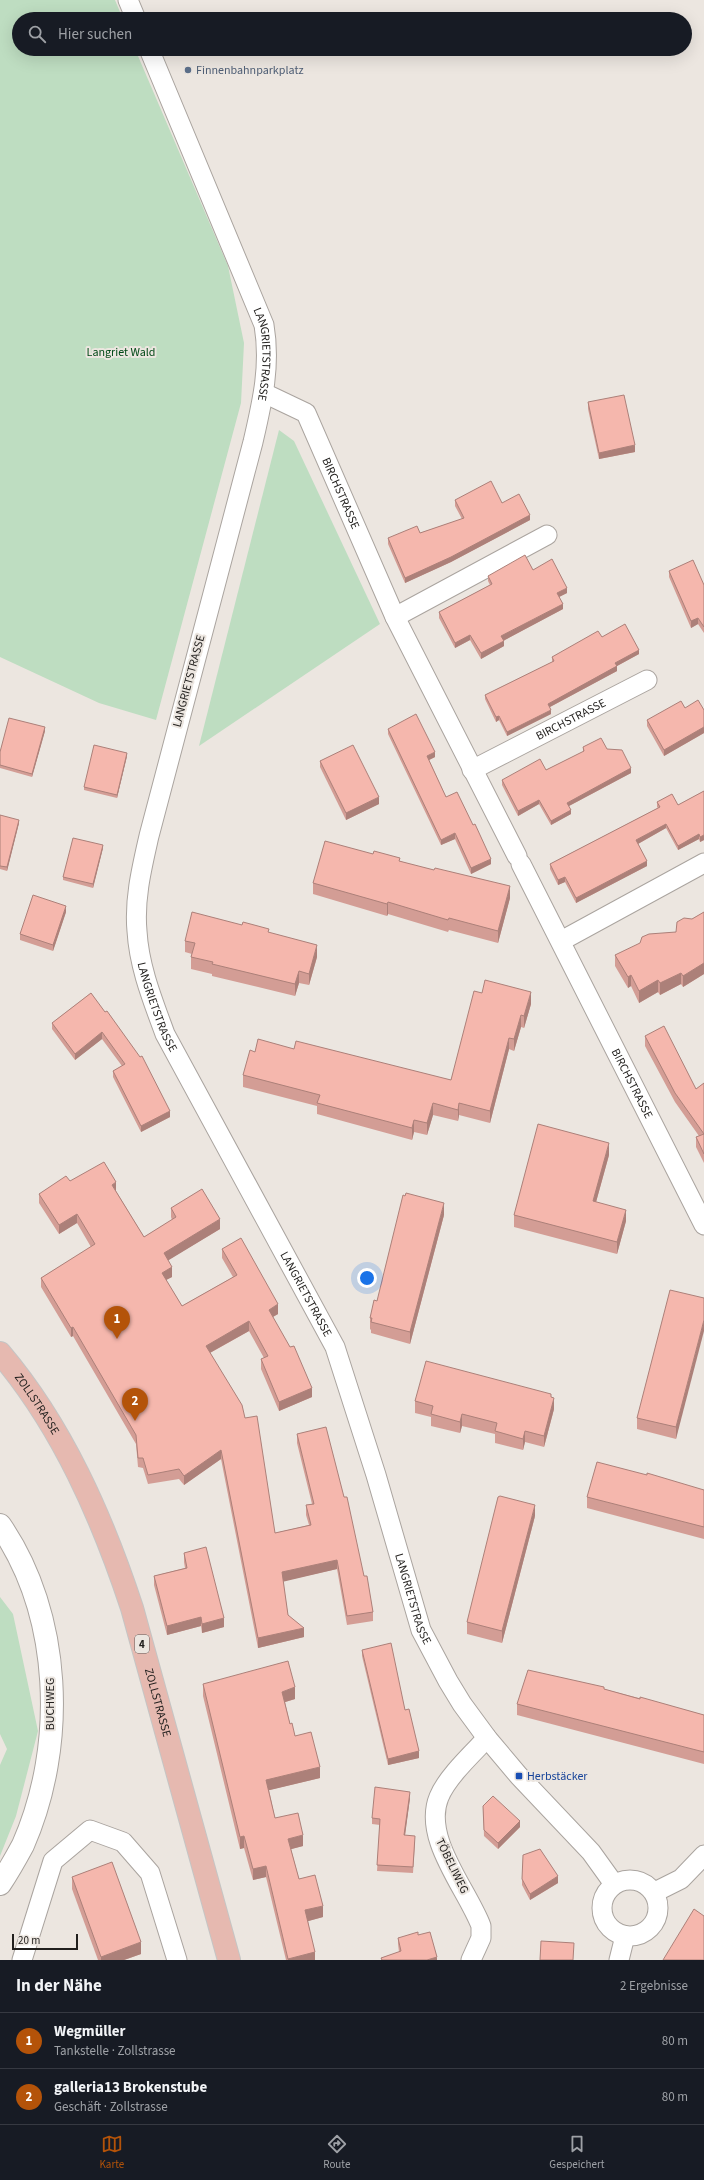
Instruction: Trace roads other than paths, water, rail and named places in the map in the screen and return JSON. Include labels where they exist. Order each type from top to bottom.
[{"type":"main road","name":"ZOLLSTRASSE","points":[[0,1352],[52,1425],[76,1469],[117,1562],[132,1608],[228,1960]]},
{"type":"street","points":[[128,0],[133,12]]},
{"type":"street","name":"LANGRIETSTRASSE","points":[[152,56],[264,325],[267,359],[264,393],[253,442],[139,879],[136,930],[147,985],[165,1034],[335,1347],[376,1475],[421,1630],[462,1704],[487,1738],[519,1776],[591,1852],[614,1884]]},
{"type":"street","name":"BIRCHSTRASSE","points":[[264,393],[306,413],[395,617],[704,1225]]},
{"type":"street","points":[[395,617],[547,534]]},
{"type":"street","name":"BIRCHSTRASSE","points":[[472,770],[647,680]]},
{"type":"street","points":[[561,941],[704,863]]},
{"type":"street","name":"BUCHWEG","points":[[0,1524],[15,1547],[41,1610],[51,1681],[50,1741],[41,1792],[22,1845],[0,1884]]},
{"type":"street","name":"TÖBELIWEG","points":[[472,1960],[480,1938],[481,1926],[446,1857],[436,1832],[435,1814],[439,1796],[462,1764],[487,1738]]},
{"type":"street","points":[[22,1960],[53,1861],[90,1830],[123,1842],[150,1874],[177,1960]]},
{"type":"street","points":[[655,1892],[681,1879],[704,1855]]},
{"type":"street","points":[[631,1879],[641,1881],[655,1892],[659,1910],[656,1920],[644,1933],[625,1936],[616,1933],[608,1926],[603,1918],[603,1899],[607,1890],[614,1884],[631,1879]]},
{"type":"street","points":[[619,1960],[625,1936]]},
{"type":"place","name":"Finnenbahnparkplatz","points":[[188,70]]},
{"type":"place","name":"Wegmüller","points":[[117,1339]]},
{"type":"place","name":"galleria13 Brokenstube","points":[[135,1421]]},
{"type":"place","name":"Herbstäcker","points":[[519,1776]]},
{"type":"park label","name":"Langriet Wald","points":[[121,352]]}]
